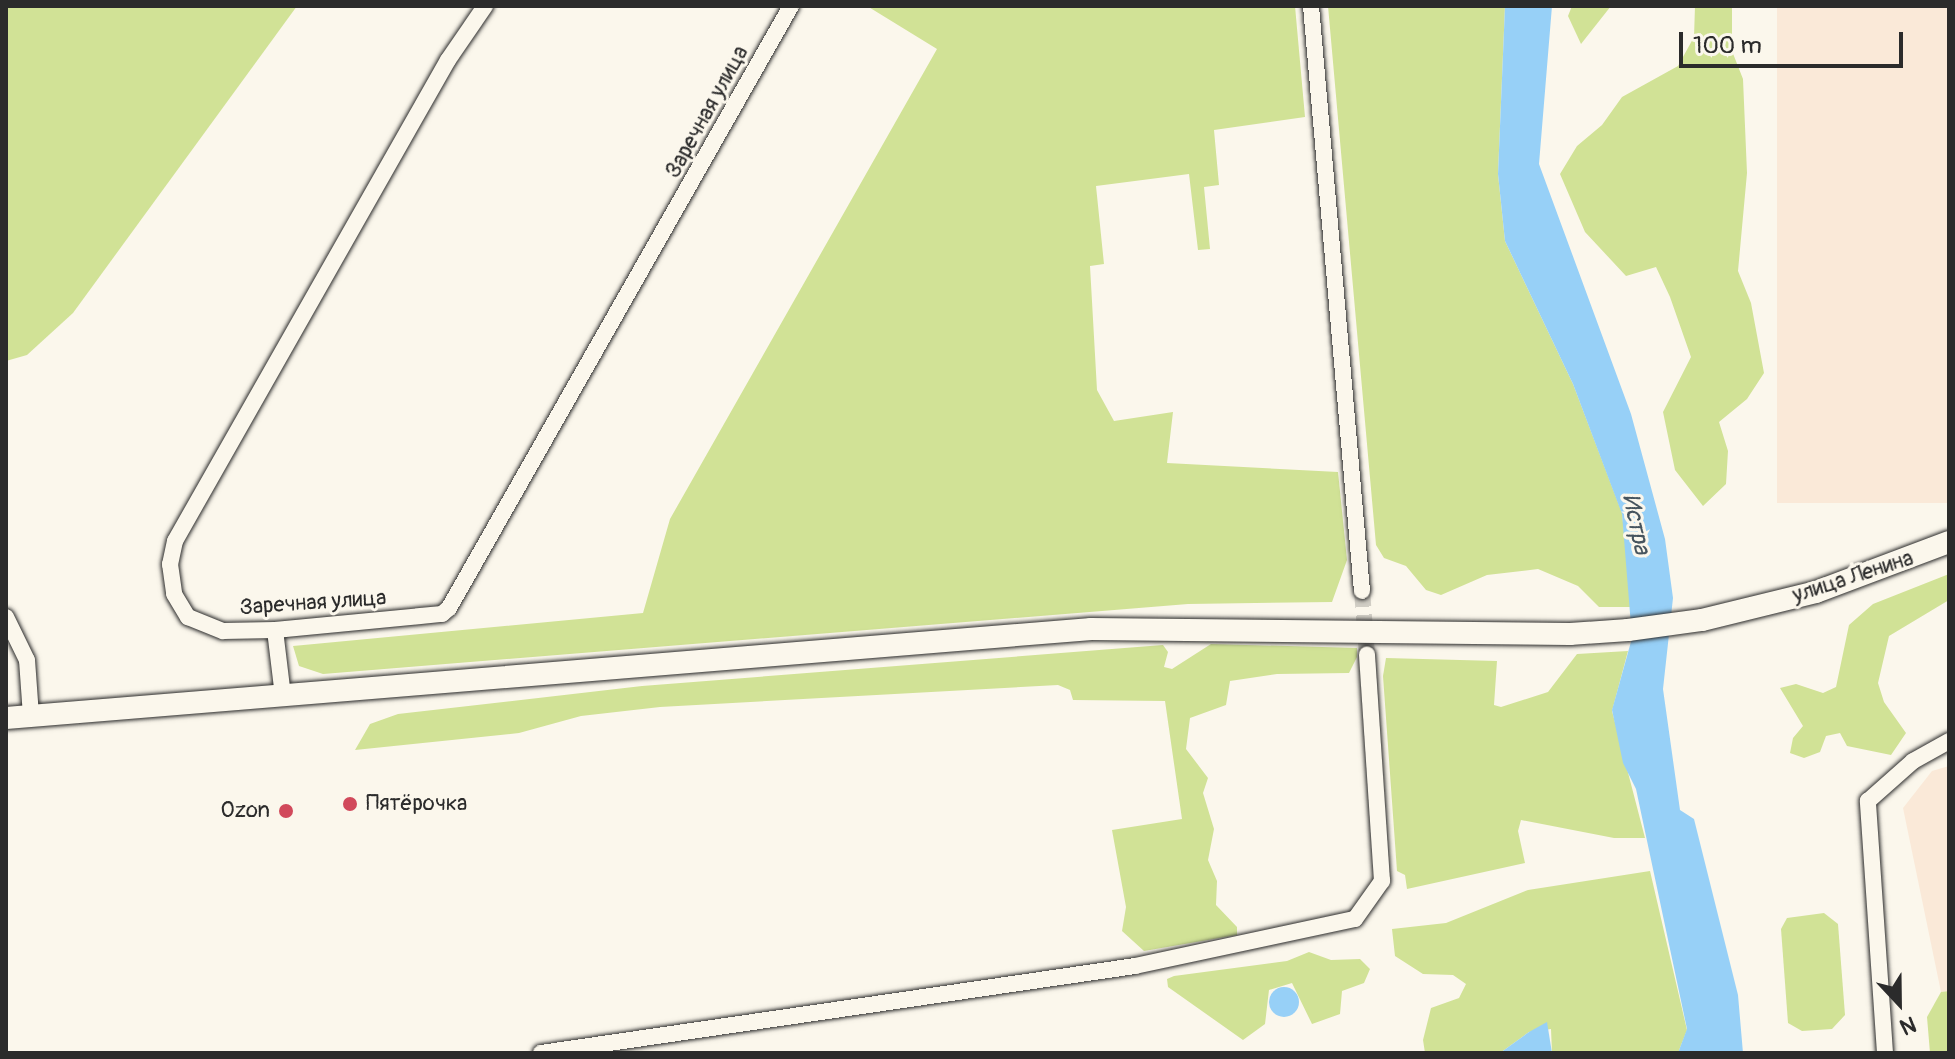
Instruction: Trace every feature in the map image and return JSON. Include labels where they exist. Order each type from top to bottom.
[{"type":"main road","name":"улица Ленина","points":[[6,718],[1091,629],[1509,633],[1628,630],[1756,608],[1945,545]]},
{"type":"street","name":"Заречная улица","points":[[485,6],[448,60],[175,541],[170,564],[174,594],[188,617],[223,631],[275,630],[442,614],[449,608],[791,6]]},
{"type":"street","points":[[1311,6],[1362,591]]},
{"type":"street","points":[[6,617],[27,660],[31,716]]},
{"type":"street","points":[[275,630],[283,696]]},
{"type":"street","points":[[541,1053],[1135,966],[1355,919],[1382,881],[1367,654]]},
{"type":"street","points":[[1885,1053],[1868,801],[1913,761],[1949,741]]},
{"type":"shaded area","points":[[1777,6],[1949,6],[1949,503],[1777,503]]},
{"type":"shaded area","points":[[1949,766],[1949,991],[1941,992],[1903,808],[1932,771]]},
{"type":"green space","points":[[6,6],[297,6],[73,313],[27,355],[6,361]]},
{"type":"green space","points":[[867,6],[1295,6],[1305,117],[1214,130],[1219,185],[1204,187],[1210,249],[1198,250],[1189,174],[1096,186],[1104,264],[1090,266],[1097,390],[1114,421],[1173,412],[1167,463],[1338,472],[1347,560],[1332,602],[1188,604],[323,674],[299,666],[293,646],[643,613],[670,519],[937,49]]},
{"type":"green space","points":[[1328,6],[1505,6],[1498,174],[1505,241],[1573,384],[1622,513],[1632,607],[1599,607],[1578,586],[1538,569],[1487,575],[1441,595],[1426,590],[1406,566],[1384,558],[1376,545]]},
{"type":"green space","points":[[1572,6],[1611,6],[1581,44],[1568,16]]},
{"type":"green space","points":[[1695,6],[1732,6],[1732,51],[1743,79],[1747,173],[1738,271],[1751,303],[1764,373],[1747,399],[1719,422],[1728,451],[1726,484],[1703,506],[1675,470],[1663,412],[1691,357],[1670,297],[1656,267],[1626,276],[1585,232],[1560,174],[1577,146],[1602,125],[1622,97],[1678,66],[1694,37]]},
{"type":"green space","points":[[1949,574],[1949,600],[1889,636],[1878,683],[1884,702],[1906,733],[1891,755],[1847,746],[1840,733],[1826,736],[1820,752],[1804,758],[1790,753],[1793,738],[1803,726],[1780,688],[1796,684],[1823,693],[1836,687],[1849,625],[1873,604]]},
{"type":"green space","points":[[1211,644],[1357,648],[1357,657],[1349,673],[1277,674],[1230,681],[1226,705],[1190,718],[1186,749],[1208,778],[1203,793],[1214,829],[1208,860],[1217,881],[1216,905],[1237,927],[1237,935],[1144,951],[1122,931],[1126,907],[1112,830],[1182,819],[1165,701],[1073,700],[1070,690],[1058,685],[660,707],[581,716],[519,733],[355,750],[370,724],[398,714],[642,686],[1163,645],[1168,652],[1164,667],[1172,669]]},
{"type":"green space","points":[[1628,651],[1612,711],[1645,838],[1614,838],[1521,820],[1518,831],[1525,863],[1407,889],[1405,875],[1397,871],[1383,676],[1386,658],[1497,661],[1494,705],[1501,707],[1548,692],[1577,654]]},
{"type":"green space","points":[[1650,871],[1687,1030],[1678,1053],[1552,1053],[1551,1029],[1529,1032],[1500,1053],[1425,1053],[1423,1040],[1431,1008],[1459,998],[1466,984],[1453,975],[1423,974],[1395,956],[1392,929],[1446,923],[1528,890]]},
{"type":"green space","points":[[1824,913],[1838,924],[1845,1015],[1832,1029],[1802,1031],[1788,1023],[1781,929],[1787,918]]},
{"type":"green space","points":[[1309,952],[1331,960],[1360,959],[1370,969],[1364,983],[1342,991],[1340,1014],[1312,1024],[1292,983],[1269,990],[1265,1024],[1243,1040],[1168,987],[1167,979],[1174,976],[1287,961]]},
{"type":"green space","points":[[1949,991],[1949,1053],[1930,1053],[1927,1017],[1941,992]]},
{"type":"water","name":"Истра","points":[[1505,6],[1552,6],[1539,164],[1631,414],[1665,539],[1673,598],[1663,689],[1680,810],[1694,819],[1738,995],[1743,1053],[1678,1053],[1687,1029],[1636,789],[1623,763],[1612,710],[1632,638],[1622,514],[1573,384],[1505,241],[1498,174]]},
{"type":"water","points":[[1284,987],[1295,991],[1299,1002],[1295,1013],[1284,1017],[1273,1013],[1269,1002],[1273,991]]},
{"type":"water","points":[[1547,1022],[1552,1053],[1500,1053],[1529,1032]]},
{"type":"tunnel","points":[[1362,591],[1367,654]]},
{"type":"place","name":"Пятёрочка","points":[[350,804]]},
{"type":"place","name":"Ozon","points":[[286,811]]}]
